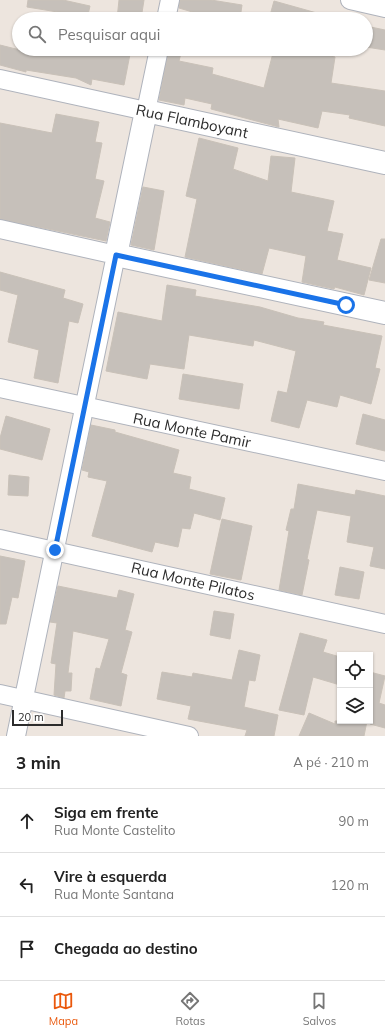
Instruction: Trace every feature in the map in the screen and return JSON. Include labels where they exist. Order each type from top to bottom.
[{"type":"street","points":[[167,12],[170,0]]},
{"type":"street","points":[[350,0],[385,8]]},
{"type":"street","points":[[16,736],[158,56]]},
{"type":"street","name":"Rua Flamboyant","points":[[0,79],[385,163]]},
{"type":"street","points":[[0,229],[385,313]]},
{"type":"street","name":"Rua Monte Pamir","points":[[0,388],[385,471]]},
{"type":"street","name":"Rua Monte Pilatos","points":[[0,539],[385,624]]},
{"type":"street","points":[[0,694],[189,736]]},
{"type":"building","points":[[28,0],[63,0],[90,6],[89,12],[58,12],[27,7]]},
{"type":"building","points":[[119,0],[144,0],[142,12],[118,12]]},
{"type":"building","points":[[180,0],[211,0],[242,5],[241,12],[192,12],[179,8]]},
{"type":"building","points":[[274,1],[313,12],[271,12]]},
{"type":"building","points":[[373,27],[385,30],[385,50],[373,48]]},
{"type":"building","points":[[0,45],[12,48],[12,56],[130,56],[124,85],[92,79],[91,85],[76,78],[26,70],[26,72],[0,65]]},
{"type":"building","points":[[168,56],[180,56],[179,61],[213,68],[212,74],[264,88],[272,56],[330,56],[335,57],[331,83],[385,91],[385,126],[349,118],[350,115],[322,111],[318,128],[278,119],[279,127],[211,109],[212,104],[185,98],[184,105],[159,100]]},
{"type":"building","points":[[56,114],[99,122],[95,142],[102,143],[95,179],[104,181],[95,218],[110,222],[106,241],[0,219],[0,123],[52,133]]},
{"type":"building","points":[[199,138],[238,148],[233,169],[268,181],[271,156],[295,158],[291,192],[334,201],[327,231],[343,234],[337,260],[371,268],[364,295],[335,287],[334,289],[302,282],[306,256],[269,248],[262,274],[185,257],[197,199],[186,196]]},
{"type":"building","points":[[143,187],[164,191],[154,250],[131,245]]},
{"type":"building","points":[[381,239],[385,239],[385,283],[369,280]]},
{"type":"building","points":[[0,272],[65,290],[63,298],[83,304],[78,323],[69,321],[58,383],[34,378],[39,350],[8,342],[18,295],[0,290]]},
{"type":"building","points":[[167,285],[196,290],[195,296],[260,307],[298,318],[324,322],[323,325],[382,336],[375,368],[380,369],[371,404],[340,395],[337,407],[307,400],[299,428],[271,421],[278,391],[287,393],[296,351],[254,340],[253,346],[189,335],[184,369],[150,364],[147,379],[106,371],[118,312],[162,321]]},
{"type":"building","points":[[183,374],[243,384],[239,409],[179,399]]},
{"type":"building","points":[[363,414],[385,420],[385,451],[356,444]]},
{"type":"building","points":[[6,416],[50,429],[42,460],[0,449],[0,438]]},
{"type":"building","points":[[91,425],[115,430],[115,432],[179,450],[173,473],[191,477],[189,489],[225,498],[220,520],[194,513],[190,529],[182,528],[178,547],[155,542],[152,552],[92,536],[107,481],[88,477],[89,472],[82,470]]},
{"type":"building","points":[[9,475],[29,477],[28,496],[8,495]]},
{"type":"building","points":[[298,484],[355,495],[356,490],[385,496],[385,569],[370,566],[374,547],[347,542],[351,516],[317,510],[307,559],[309,560],[302,595],[279,590],[289,531],[286,530],[291,509],[294,509]]},
{"type":"building","points":[[222,519],[252,526],[241,580],[210,574]]},
{"type":"building","points":[[0,556],[25,561],[18,598],[12,597],[6,624],[0,624]]},
{"type":"building","points":[[340,567],[364,572],[359,599],[335,595]]},
{"type":"building","points":[[58,586],[117,598],[119,590],[134,594],[125,630],[132,632],[121,673],[127,675],[121,706],[90,699],[96,668],[100,669],[109,639],[73,631],[68,673],[72,673],[71,691],[65,691],[64,698],[54,695],[56,664],[51,663],[57,623],[50,622]]},
{"type":"building","points":[[214,611],[234,614],[230,639],[210,635]]},
{"type":"building","points":[[300,633],[327,640],[323,652],[337,656],[337,684],[313,677],[304,715],[279,710]]},
{"type":"building","points":[[239,650],[260,655],[255,681],[249,680],[244,707],[278,715],[274,736],[245,736],[247,730],[188,719],[191,706],[157,699],[162,672],[192,677],[193,673],[232,680]]},
{"type":"building","points":[[373,673],[385,676],[379,703],[385,705],[385,728],[370,724],[373,724]]},
{"type":"building","points":[[309,713],[335,724],[335,721],[337,721],[337,724],[366,724],[364,736],[299,736]]},
{"type":"route","points":[[55,550],[116,255],[346,305]]}]
